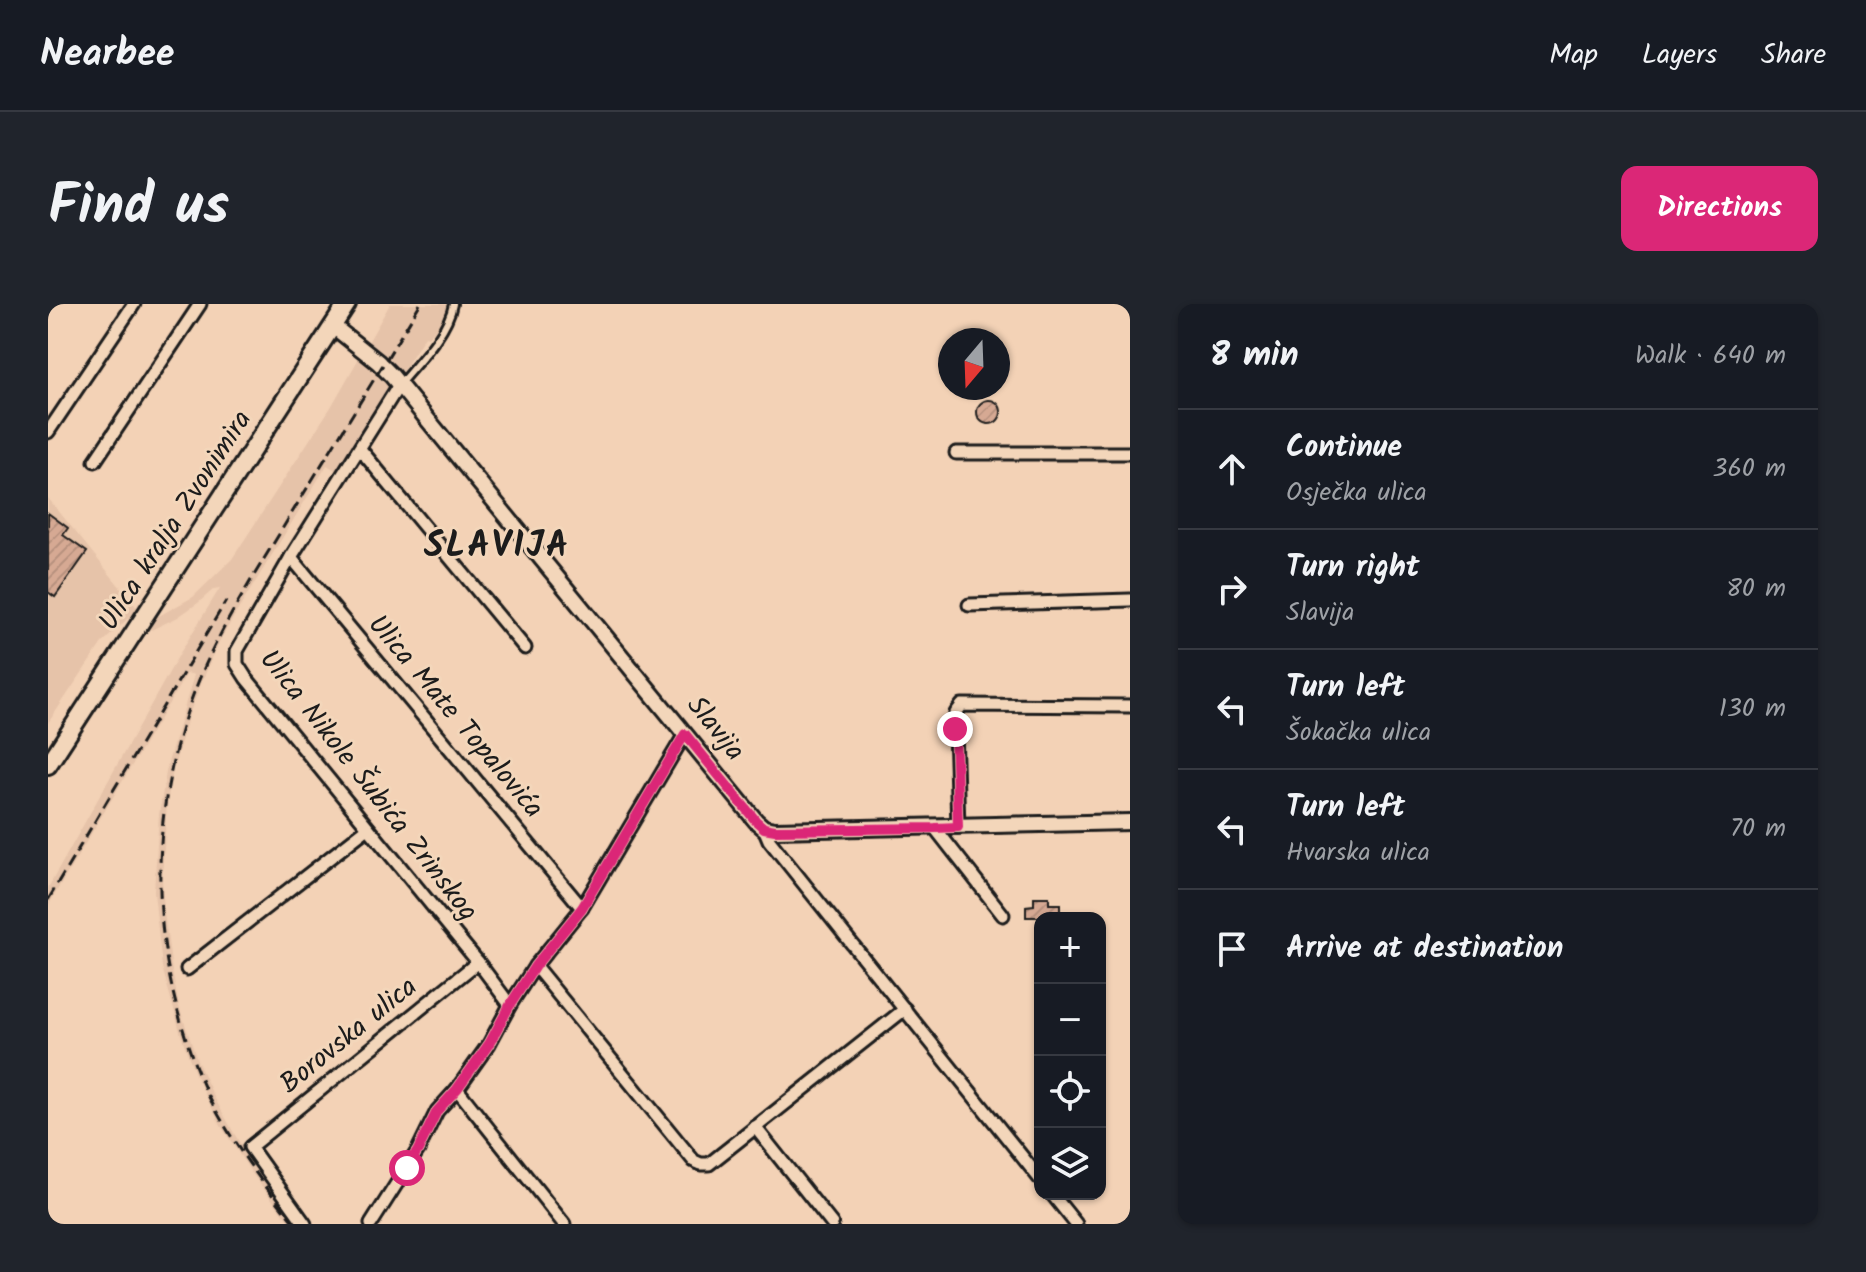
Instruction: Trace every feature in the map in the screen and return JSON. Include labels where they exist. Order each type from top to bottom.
[{"type":"main road","name":"Ulica kralja Zvonimira","points":[[48,765],[347,304]]},
{"type":"street","points":[[48,432],[134,304]]},
{"type":"street","points":[[95,461],[200,304]]},
{"type":"street","name":"Slavija","points":[[333,326],[378,362],[399,385],[764,828],[769,840],[1034,1171]]},
{"type":"street","name":"Ulica Nikole Šubića Zrinskog","points":[[399,385],[291,557],[237,651],[237,664],[510,1005]]},
{"type":"street","points":[[360,449],[525,648]]},
{"type":"street","points":[[956,453],[1130,453]]},
{"type":"street","name":"Ulica Mate Topalovića","points":[[291,557],[582,908]]},
{"type":"street","points":[[969,605],[1130,600]]},
{"type":"street","points":[[958,827],[955,729],[956,713],[962,705],[1130,706]]},
{"type":"street","points":[[371,1224],[418,1150],[437,1111],[489,1044],[535,966],[582,908],[685,734]]},
{"type":"street","points":[[764,828],[935,828],[1130,822]]},
{"type":"street","points":[[187,969],[368,828]]},
{"type":"street","points":[[935,828],[1003,915]]},
{"type":"street","name":"Borovska ulica","points":[[305,1224],[250,1147],[478,962]]},
{"type":"street","points":[[535,966],[694,1161],[701,1164],[709,1164],[905,1009]]},
{"type":"street","points":[[457,1089],[564,1224]]},
{"type":"street","points":[[755,1127],[832,1224]]},
{"type":"street","points":[[1057,1200],[1076,1224]]},
{"type":"lane","points":[[399,385],[442,329],[453,304]]},
{"type":"shaded area","points":[[390,304],[458,304],[428,337],[425,336],[339,472],[327,465],[220,640],[188,717],[167,803],[162,878],[164,912],[179,1006],[198,1063],[214,1097],[254,1165],[299,1224],[291,1224],[221,1126],[195,1074],[162,967],[154,892],[159,815],[167,766],[194,675],[187,673],[48,906],[48,888],[220,588],[214,589],[178,617],[151,630],[148,622],[193,597],[232,559],[331,407]]},
{"type":"shaded area","points":[[48,498],[138,609],[102,643],[48,723]]},
{"type":"building","points":[[984,401],[994,401],[1000,407],[1000,417],[994,423],[984,423],[978,417],[978,407]]},
{"type":"building","points":[[48,513],[68,528],[63,535],[87,552],[55,597],[48,592]]},
{"type":"building","points":[[1034,897],[1049,897],[1049,904],[1060,904],[1060,912],[1034,912],[1034,917],[1026,917],[1026,906],[1034,905]]},
{"type":"railway","points":[[295,1224],[228,1132],[201,1080],[183,1029],[163,933],[160,889],[165,802],[186,716],[221,634],[420,304]]},
{"type":"railway","points":[[48,900],[226,601]]},
{"type":"district","name":"SLAVIJA","points":[[497,546]]},
{"type":"route","points":[[407,1168],[437,1111],[489,1044],[535,966],[582,908],[685,734],[764,828],[935,828],[958,827],[955,729]]}]
